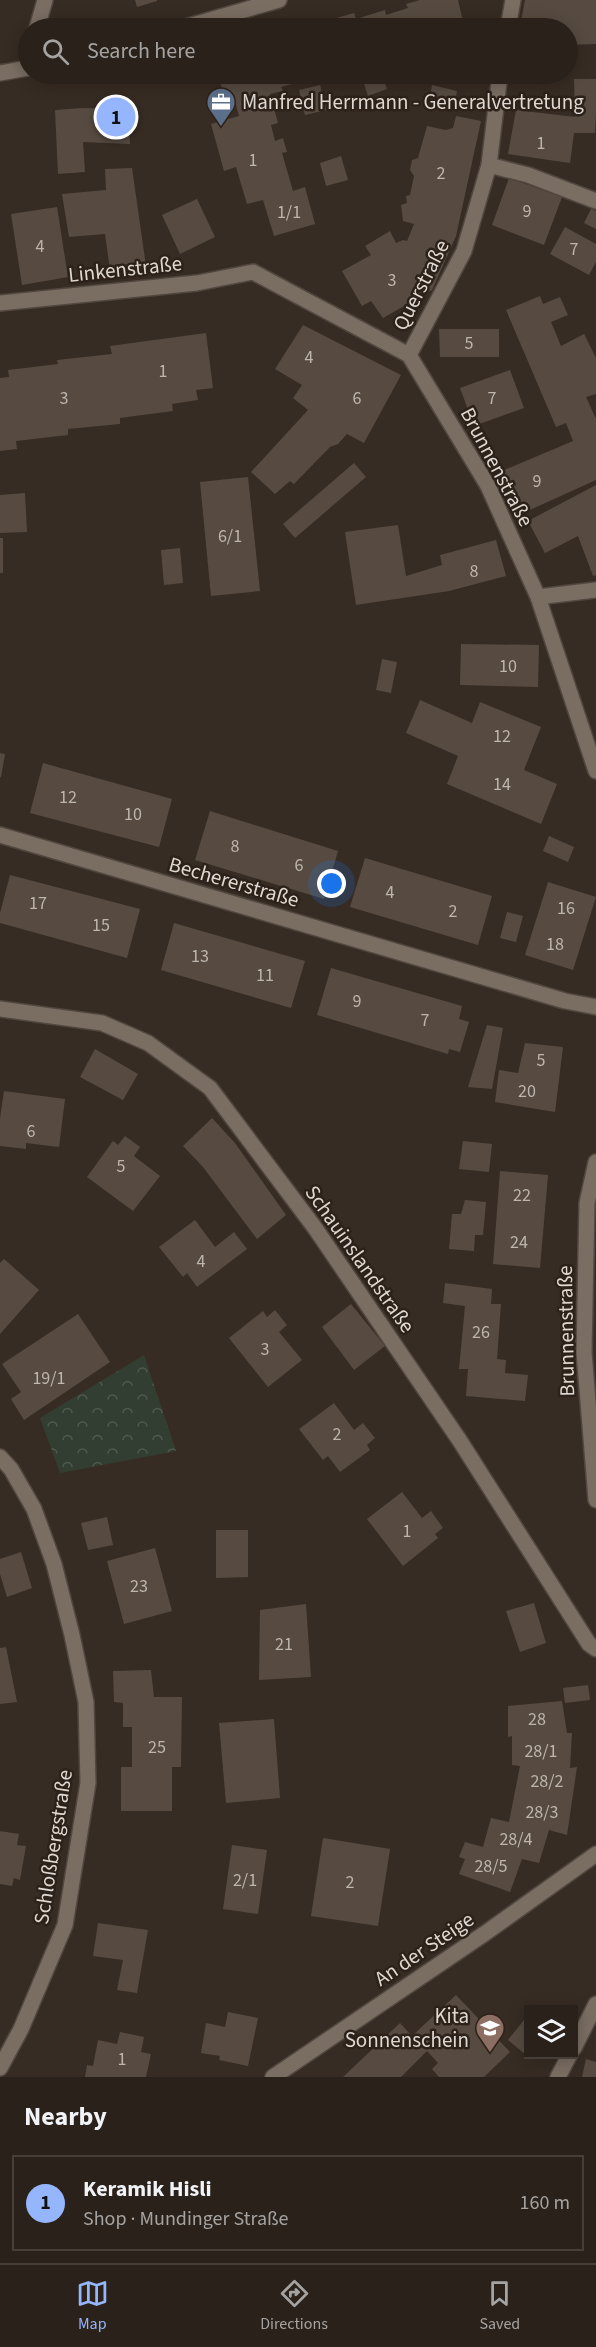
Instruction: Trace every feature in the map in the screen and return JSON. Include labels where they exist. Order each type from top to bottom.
[{"type":"street","points":[[40,18],[45,0]]},
{"type":"street","points":[[217,18],[279,0]]},
{"type":"street","points":[[510,18],[513,0]]},
{"type":"street","points":[[0,73],[18,69]]},
{"type":"street","name":"Querstraße","points":[[409,355],[464,251],[489,165],[499,84]]},
{"type":"street","points":[[489,165],[528,175],[596,201]]},
{"type":"street","name":"Linkenstraße","points":[[0,303],[197,283],[253,272],[409,355]]},
{"type":"street","name":"Brunnenstraße","points":[[409,355],[488,486],[538,597],[596,771]]},
{"type":"street","points":[[538,597],[596,590]]},
{"type":"street","name":"Bechererstraße","points":[[0,835],[565,1000],[596,1007]]},
{"type":"street","name":"Schauinslandstraße","points":[[0,1009],[102,1023],[148,1043],[210,1088],[315,1227],[460,1441],[590,1644],[596,1649]]},
{"type":"street","name":"Brunnenstraße","points":[[596,1162],[587,1203],[584,1352],[596,1500]]},
{"type":"street","name":"Schloßbergstraße","points":[[0,1458],[11,1468],[34,1509],[54,1564],[86,1702],[88,1783],[64,1925],[21,2029],[0,2068]]},
{"type":"street","name":"An der Steige","points":[[273,2077],[596,1854]]},
{"type":"street","points":[[578,2038],[596,2004]]},
{"type":"street","points":[[558,2077],[568,2059]]},
{"type":"green space","points":[[144,1355],[176,1451],[60,1473],[40,1418]]},
{"type":"building","points":[[135,0],[157,0],[157,1],[137,7]]},
{"type":"building","points":[[420,0],[458,0],[462,18],[359,18],[385,10],[386,15],[408,8],[406,4]]},
{"type":"building","points":[[525,0],[596,0],[596,44],[578,45],[578,18],[522,18]]},
{"type":"building","points":[[354,13],[356,18],[337,18]]},
{"type":"building","points":[[578,79],[596,79],[595,133],[574,133],[570,163],[508,154],[516,110],[575,117],[574,84],[578,84]]},
{"type":"building","points":[[221,84],[292,84],[281,87],[283,91],[270,94],[278,123],[271,125],[275,141],[283,138],[287,152],[282,153],[293,191],[305,187],[315,224],[274,236],[263,200],[247,204],[236,167],[224,171],[211,124],[239,116],[235,101],[226,103]]},
{"type":"building","points":[[364,84],[385,84],[387,89],[368,96]]},
{"type":"building","points":[[320,85],[326,110],[305,115],[299,90]]},
{"type":"building","points":[[432,85],[457,91],[454,107],[429,102]]},
{"type":"building","points":[[128,109],[130,144],[83,142],[85,172],[58,174],[55,110]]},
{"type":"building","points":[[456,116],[481,121],[456,236],[432,290],[383,318],[371,301],[362,306],[342,271],[371,255],[365,246],[390,231],[396,243],[407,241],[414,224],[403,221],[401,205],[407,203],[406,196],[410,195],[414,176],[410,170],[412,160],[418,158],[427,126],[446,130],[453,128]]},
{"type":"building","points":[[341,156],[348,180],[326,186],[320,163]]},
{"type":"building","points":[[132,168],[146,266],[110,270],[105,234],[69,237],[62,194],[106,190],[105,169]]},
{"type":"building","points":[[509,178],[562,197],[544,245],[492,225]]},
{"type":"building","points":[[197,199],[215,237],[180,254],[162,215]]},
{"type":"building","points":[[57,207],[68,277],[22,285],[11,214]]},
{"type":"building","points":[[591,209],[596,211],[596,229],[584,223]]},
{"type":"building","points":[[565,227],[596,244],[596,262],[589,275],[550,254]]},
{"type":"building","points":[[540,296],[543,304],[560,297],[568,315],[551,322],[561,346],[584,334],[596,358],[596,394],[586,397],[596,419],[596,480],[521,514],[502,471],[573,441],[566,423],[556,427],[506,310]]},
{"type":"building","points":[[303,325],[401,375],[364,443],[347,434],[338,444],[330,447],[294,484],[290,481],[275,494],[251,472],[308,410],[293,398],[302,385],[275,369]]},
{"type":"building","points":[[439,329],[499,329],[499,357],[440,357]]},
{"type":"building","points":[[206,333],[213,388],[196,390],[198,400],[172,404],[173,411],[120,418],[120,424],[68,429],[68,435],[16,441],[17,449],[0,451],[0,378],[9,377],[8,370],[58,364],[57,360],[112,354],[110,346]]},
{"type":"building","points":[[510,370],[524,408],[474,426],[460,388]]},
{"type":"building","points":[[354,463],[366,477],[295,538],[283,524]]},
{"type":"building","points":[[248,477],[260,591],[211,596],[200,482]]},
{"type":"building","points":[[596,485],[596,575],[593,576],[578,536],[545,553],[528,521]]},
{"type":"building","points":[[25,493],[27,532],[0,533],[0,495]]},
{"type":"building","points":[[398,525],[406,576],[442,565],[440,555],[496,540],[506,576],[449,591],[356,605],[345,532]]},
{"type":"building","points":[[0,538],[3,538],[3,573],[0,573]]},
{"type":"building","points":[[180,548],[183,583],[164,585],[161,550]]},
{"type":"building","points":[[461,644],[539,645],[538,687],[460,685]]},
{"type":"building","points":[[382,659],[397,662],[391,693],[376,690]]},
{"type":"building","points":[[420,700],[472,723],[480,702],[541,727],[524,770],[557,784],[541,824],[447,784],[458,756],[406,733]]},
{"type":"building","points":[[0,753],[5,754],[1,777],[0,777]]},
{"type":"building","points":[[43,763],[172,799],[159,847],[30,813]]},
{"type":"building","points":[[210,811],[338,851],[324,899],[195,860]]},
{"type":"building","points":[[549,836],[574,847],[568,862],[543,851]]},
{"type":"building","points":[[365,858],[492,896],[478,945],[350,907]]},
{"type":"building","points":[[10,875],[140,909],[127,958],[0,923],[0,913]]},
{"type":"building","points":[[548,882],[596,897],[573,970],[525,955]]},
{"type":"building","points":[[507,912],[523,916],[516,942],[500,938]]},
{"type":"building","points":[[174,923],[305,961],[291,1008],[161,970]]},
{"type":"building","points":[[331,968],[462,1006],[459,1019],[469,1022],[460,1052],[449,1049],[448,1054],[317,1015]]},
{"type":"building","points":[[487,1025],[503,1028],[492,1089],[468,1087]]},
{"type":"building","points":[[525,1043],[563,1047],[555,1112],[495,1102],[499,1070],[518,1073]]},
{"type":"building","points":[[95,1049],[138,1074],[123,1100],[80,1077]]},
{"type":"building","points":[[4,1091],[65,1099],[59,1147],[26,1143],[26,1149],[0,1146],[0,1118]]},
{"type":"building","points":[[212,1118],[235,1143],[286,1215],[257,1239],[203,1167],[183,1146]]},
{"type":"building","points":[[125,1136],[140,1147],[134,1156],[160,1176],[133,1211],[87,1177],[113,1141],[118,1145]]},
{"type":"building","points":[[463,1141],[492,1144],[489,1172],[459,1169]]},
{"type":"building","points":[[500,1171],[548,1175],[540,1268],[493,1264]]},
{"type":"building","points":[[465,1200],[486,1202],[483,1235],[475,1235],[474,1251],[449,1249],[452,1214],[461,1214]]},
{"type":"building","points":[[195,1220],[215,1247],[234,1232],[247,1249],[197,1287],[187,1273],[183,1277],[159,1247]]},
{"type":"building","points":[[4,1259],[39,1290],[0,1334],[0,1263]]},
{"type":"building","points":[[445,1283],[492,1289],[491,1304],[501,1304],[497,1359],[506,1360],[505,1373],[528,1375],[525,1401],[466,1396],[468,1369],[459,1369],[465,1306],[443,1303]]},
{"type":"building","points":[[351,1304],[385,1346],[354,1370],[322,1327]]},
{"type":"building","points":[[275,1310],[287,1325],[279,1332],[302,1360],[268,1387],[229,1338],[263,1311],[267,1317]]},
{"type":"building","points":[[78,1314],[110,1362],[24,1420],[11,1399],[21,1392],[2,1364]]},
{"type":"building","points":[[334,1403],[354,1430],[363,1423],[375,1438],[367,1445],[370,1450],[340,1472],[328,1456],[323,1460],[299,1429]]},
{"type":"building","points":[[402,1492],[422,1518],[431,1511],[443,1528],[435,1534],[438,1538],[403,1566],[367,1519]]},
{"type":"building","points":[[107,1517],[113,1545],[88,1550],[81,1523]]},
{"type":"building","points":[[216,1530],[248,1530],[248,1577],[216,1578]]},
{"type":"building","points":[[155,1548],[172,1611],[124,1624],[107,1561]]},
{"type":"building","points":[[21,1552],[32,1588],[7,1597],[0,1574],[0,1559]]},
{"type":"building","points":[[534,1603],[546,1643],[520,1652],[506,1611]]},
{"type":"building","points":[[306,1604],[311,1677],[259,1680],[260,1610]]},
{"type":"building","points":[[6,1647],[17,1702],[0,1704],[0,1648]]},
{"type":"building","points":[[151,1670],[154,1697],[182,1697],[181,1767],[172,1767],[172,1811],[121,1811],[121,1767],[132,1767],[132,1727],[123,1727],[123,1703],[114,1702],[113,1671]]},
{"type":"building","points":[[588,1685],[590,1700],[565,1703],[563,1688]]},
{"type":"building","points":[[562,1701],[567,1733],[572,1733],[570,1768],[577,1767],[567,1835],[549,1830],[539,1863],[522,1859],[510,1892],[459,1874],[465,1859],[459,1857],[465,1842],[483,1847],[491,1818],[509,1822],[520,1766],[512,1765],[512,1736],[508,1737],[508,1706]]},
{"type":"building","points":[[274,1719],[280,1798],[226,1803],[219,1723]]},
{"type":"building","points":[[0,1831],[19,1834],[17,1845],[26,1846],[20,1880],[14,1878],[12,1886],[0,1884]]},
{"type":"building","points":[[323,1838],[390,1849],[378,1926],[311,1916]]},
{"type":"building","points":[[232,1845],[267,1850],[258,1914],[223,1909]]},
{"type":"building","points":[[98,1923],[148,1930],[137,1993],[117,1990],[123,1960],[93,1956]]},
{"type":"building","points":[[456,1995],[510,2052],[484,2077],[439,2077],[432,2069],[438,2063],[427,2051],[401,2077],[343,2077],[400,2023],[412,2036]]},
{"type":"building","points":[[228,2012],[258,2018],[248,2066],[219,2060],[220,2056],[201,2053],[206,2023],[225,2027]]},
{"type":"building","points":[[524,2020],[524,2053],[508,2040]]},
{"type":"building","points":[[120,2032],[144,2037],[141,2052],[151,2054],[146,2077],[85,2077],[87,2065],[93,2066],[98,2040],[117,2044]]},
{"type":"building","points":[[586,2059],[596,2062],[596,2077],[582,2077]]},
{"type":"place","name":"Keramik Hisli","points":[[116,117]]},
{"type":"place","name":"Manfred Herrmann - Generalvertretung","points":[[221,128]]},
{"type":"place","name":"Kita Sonnenschein","points":[[490,2054]]}]
